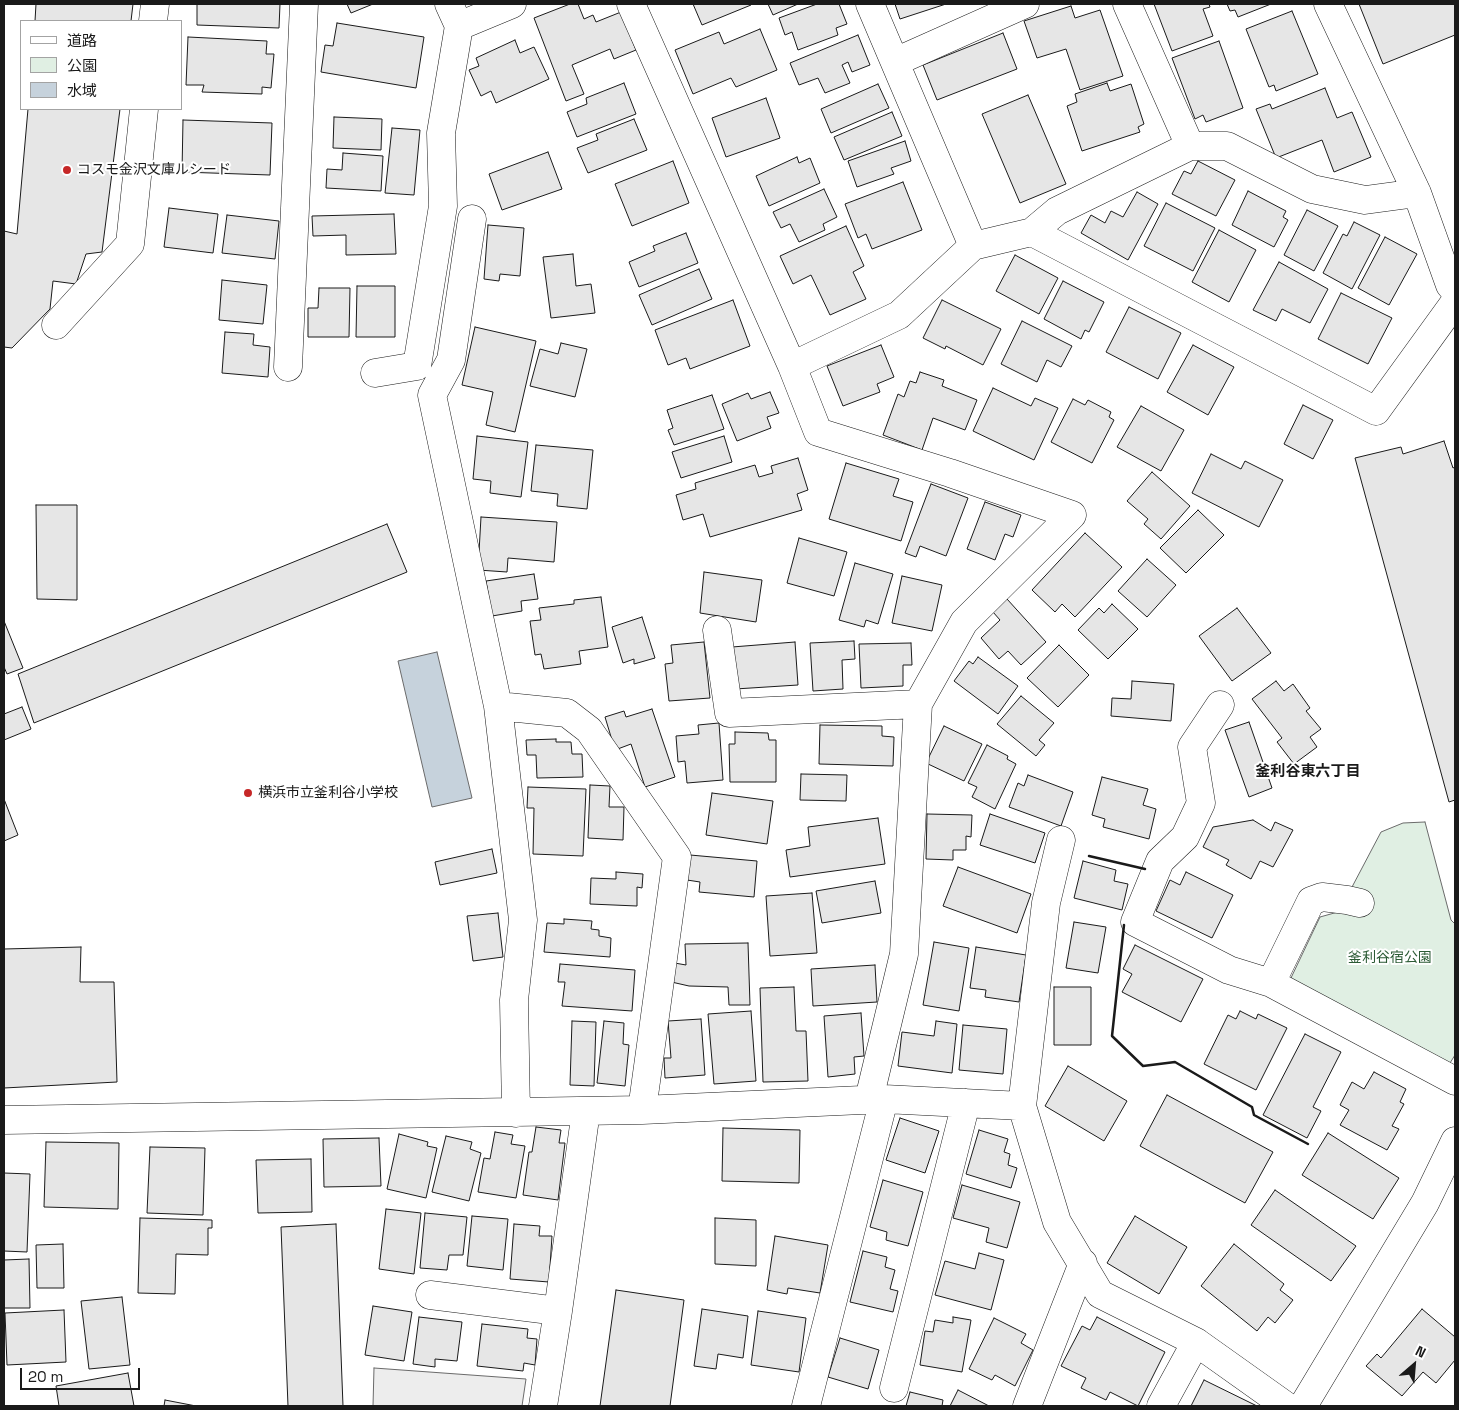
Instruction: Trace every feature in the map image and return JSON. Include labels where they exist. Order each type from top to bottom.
[{"type":"street","points":[[153,20],[155,4]]},
{"type":"street","points":[[288,367],[304,4]]},
{"type":"street","points":[[375,373],[417,366],[443,206],[441,133],[454,15],[512,4]]},
{"type":"street","points":[[631,4],[792,366],[818,432],[950,473],[1072,515],[964,622],[918,704],[904,954],[876,1099],[806,1406]]},
{"type":"street","points":[[870,4],[973,246]]},
{"type":"street","points":[[895,62],[1025,4]]},
{"type":"street","points":[[1127,4],[1190,146]]},
{"type":"street","points":[[1328,4],[1417,193],[1450,285],[1455,291]]},
{"type":"street","points":[[56,325],[130,244],[144,110]]},
{"type":"street","points":[[792,366],[899,315],[973,246],[1032,232],[1058,211],[1190,146],[1227,146],[1312,189],[1366,200],[1417,193]]},
{"type":"street","points":[[432,395],[451,360],[472,219]]},
{"type":"street","points":[[1032,232],[1376,410],[1455,302]]},
{"type":"street","points":[[436,251],[447,281],[432,395],[498,706],[523,920],[514,1000],[516,1113]]},
{"type":"street","points":[[717,630],[729,713],[918,704]]},
{"type":"street","points":[[1220,705],[1192,748],[1201,803],[1185,837],[1160,860],[1135,922],[1229,970],[1271,984],[1455,1081]]},
{"type":"street","points":[[498,706],[568,713],[589,730],[677,858],[642,1110]]},
{"type":"street","points":[[1061,840],[1046,903],[1022,1106],[1057,1222],[1100,1294],[1196,1342],[1286,1406]]},
{"type":"street","points":[[1271,984],[1311,902],[1322,897],[1360,903]]},
{"type":"street","points":[[4,1120],[642,1110],[876,1099],[1022,1106]]},
{"type":"street","points":[[894,1388],[966,1103]]},
{"type":"street","points":[[543,1406],[586,1111]]},
{"type":"street","points":[[1303,1406],[1425,1203],[1455,1141]]},
{"type":"street","points":[[1027,1406],[1083,1263]]},
{"type":"street","points":[[430,1295],[558,1311]]},
{"type":"street","points":[[1161,1406],[1196,1342]]},
{"type":"green space","name":"釜利谷宿公園","points":[[1425,822],[1451,920],[1455,924],[1455,1055],[1450,1063],[1290,980],[1320,917],[1345,910],[1352,887],[1381,832],[1403,823]]},
{"type":"shaded area","points":[[374,1368],[526,1379],[522,1406],[373,1406]]},
{"type":"water","points":[[437,652],[472,798],[432,807],[398,661]]},
{"type":"building","points":[[36,4],[133,4],[131,20],[35,20]]},
{"type":"building","points":[[197,4],[280,4],[279,28],[197,25]]},
{"type":"building","points":[[347,4],[373,4],[351,13]]},
{"type":"building","points":[[570,4],[578,4],[584,19],[593,15],[596,22],[621,12],[636,50],[614,59],[610,49],[572,65],[584,94],[566,101],[534,18]]},
{"type":"building","points":[[693,4],[751,4],[751,5],[702,25]]},
{"type":"building","points":[[768,4],[798,4],[773,15]]},
{"type":"building","points":[[817,4],[839,4],[847,24],[836,28],[838,35],[798,50],[792,32],[785,35],[779,18]]},
{"type":"building","points":[[895,4],[946,4],[900,19]]},
{"type":"building","points":[[1154,4],[1209,4],[1210,7],[1203,9],[1213,36],[1172,51]]},
{"type":"building","points":[[1227,4],[1271,4],[1238,17],[1235,10],[1230,11]]},
{"type":"building","points":[[1359,4],[1455,4],[1455,35],[1383,64]]},
{"type":"building","points":[[1071,6],[1075,18],[1100,10],[1123,76],[1080,90],[1066,49],[1037,58],[1024,21]]},
{"type":"building","points":[[1292,11],[1318,74],[1276,91],[1274,85],[1269,87],[1246,29]]},
{"type":"building","points":[[337,23],[424,37],[416,88],[321,72],[325,45],[333,46]]},
{"type":"building","points":[[760,29],[777,70],[736,87],[731,78],[693,94],[675,50],[719,32],[724,44]]},
{"type":"building","points":[[1003,33],[1017,69],[937,100],[923,65]]},
{"type":"building","points":[[858,35],[870,65],[852,72],[848,62],[842,65],[850,83],[825,93],[818,78],[799,85],[790,63]]},
{"type":"building","points":[[188,37],[267,41],[266,54],[274,54],[271,88],[262,87],[262,94],[202,92],[204,85],[186,85]]},
{"type":"building","points":[[515,40],[520,53],[534,47],[549,79],[496,103],[491,91],[481,96],[469,70],[479,66],[476,58]]},
{"type":"building","points":[[1219,41],[1243,108],[1206,122],[1203,115],[1195,119],[1172,58]]},
{"type":"building","points":[[624,83],[636,114],[577,137],[567,112],[587,104],[586,98]]},
{"type":"building","points":[[1107,83],[1110,91],[1131,84],[1144,124],[1138,127],[1140,132],[1082,151],[1067,106],[1077,102],[1075,94]]},
{"type":"building","points":[[878,84],[889,108],[831,133],[821,109]]},
{"type":"building","points":[[1325,88],[1337,118],[1352,112],[1371,157],[1334,172],[1322,140],[1276,158],[1256,109],[1270,104],[1272,109]]},
{"type":"building","points":[[1028,95],[1066,184],[1020,203],[982,114]]},
{"type":"building","points":[[766,98],[780,138],[726,157],[712,118]]},
{"type":"building","name":"コスモ金沢文庫ルシード","points":[[28,110],[120,110],[102,252],[86,254],[76,284],[53,281],[50,309],[12,348],[4,347],[4,231],[17,234]]},
{"type":"building","points":[[892,112],[902,136],[844,160],[834,137]]},
{"type":"building","points":[[334,117],[382,119],[381,150],[333,148]]},
{"type":"building","points":[[634,119],[647,150],[588,173],[577,148],[598,140],[596,134]]},
{"type":"building","points":[[183,120],[272,123],[270,175],[182,172]]},
{"type":"building","points":[[392,128],[420,130],[414,195],[385,193]]},
{"type":"building","points":[[905,141],[911,161],[891,168],[894,174],[857,187],[848,161]]},
{"type":"building","points":[[548,152],[562,189],[502,210],[489,174]]},
{"type":"building","points":[[343,153],[383,156],[381,191],[326,188],[327,169],[342,170]]},
{"type":"building","points":[[797,157],[799,163],[810,158],[820,183],[769,206],[756,176]]},
{"type":"building","points":[[673,161],[689,203],[632,226],[615,184]]},
{"type":"building","points":[[1198,161],[1235,180],[1216,216],[1172,194],[1184,171],[1191,174]]},
{"type":"building","points":[[903,182],[922,230],[872,249],[866,234],[858,238],[845,204]]},
{"type":"building","points":[[824,189],[837,217],[823,224],[825,230],[799,242],[790,224],[781,228],[773,212]]},
{"type":"building","points":[[1248,191],[1286,211],[1283,217],[1288,220],[1274,247],[1232,225]]},
{"type":"building","points":[[1137,192],[1158,204],[1128,260],[1081,233],[1091,215],[1105,223],[1111,211],[1123,217]]},
{"type":"building","points":[[1166,203],[1215,228],[1193,271],[1144,246]]},
{"type":"building","points":[[169,208],[218,214],[213,253],[164,247]]},
{"type":"building","points":[[1307,210],[1338,226],[1314,271],[1284,255]]},
{"type":"building","points":[[394,214],[396,254],[346,255],[346,235],[313,236],[312,216]]},
{"type":"building","points":[[227,215],[279,221],[275,259],[222,253]]},
{"type":"building","points":[[1354,222],[1380,235],[1352,289],[1323,273],[1343,234],[1347,236]]},
{"type":"building","points":[[488,225],[524,228],[520,276],[500,274],[499,281],[484,279]]},
{"type":"building","points":[[846,226],[864,266],[853,272],[866,299],[830,315],[811,275],[793,284],[780,256]]},
{"type":"building","points":[[1219,230],[1256,250],[1229,302],[1192,282]]},
{"type":"building","points":[[686,233],[698,263],[639,287],[629,262],[655,251],[653,246]]},
{"type":"building","points":[[1385,237],[1417,254],[1389,305],[1358,288]]},
{"type":"building","points":[[573,254],[576,286],[591,284],[595,313],[551,318],[543,257]]},
{"type":"building","points":[[1015,255],[1058,278],[1039,314],[996,291]]},
{"type":"building","points":[[1279,262],[1328,289],[1310,323],[1282,309],[1276,321],[1253,310]]},
{"type":"building","points":[[699,269],[712,299],[652,325],[639,295]]},
{"type":"building","points":[[222,280],[267,285],[263,324],[219,320]]},
{"type":"building","points":[[1063,281],[1104,302],[1089,332],[1085,330],[1081,339],[1044,319]]},
{"type":"building","points":[[357,286],[395,286],[395,337],[356,337]]},
{"type":"building","points":[[319,288],[350,288],[349,337],[308,337],[308,308],[318,308]]},
{"type":"building","points":[[1341,293],[1392,318],[1368,364],[1318,339]]},
{"type":"building","points":[[733,300],[750,346],[690,369],[686,358],[668,365],[655,330]]},
{"type":"building","points":[[942,300],[1001,329],[983,365],[946,346],[945,349],[923,338]]},
{"type":"building","points":[[1129,307],[1181,333],[1158,379],[1106,352]]},
{"type":"building","points":[[1022,321],[1072,346],[1061,367],[1047,360],[1037,382],[1001,364]]},
{"type":"building","points":[[475,327],[536,341],[515,432],[486,425],[493,392],[462,385]]},
{"type":"building","points":[[225,332],[254,334],[253,345],[270,347],[268,377],[222,373]]},
{"type":"building","points":[[561,343],[587,349],[575,397],[530,386],[540,349],[558,354]]},
{"type":"building","points":[[881,345],[894,377],[877,384],[880,392],[843,406],[827,366]]},
{"type":"building","points":[[1193,345],[1234,367],[1208,415],[1167,392]]},
{"type":"building","points":[[920,372],[944,380],[942,386],[977,400],[965,430],[933,418],[922,450],[883,435],[898,394],[904,397],[910,381],[916,383]]},
{"type":"building","points":[[993,388],[1031,406],[1035,398],[1058,408],[1034,460],[973,431]]},
{"type":"building","points":[[770,392],[779,413],[767,417],[771,428],[737,441],[722,404],[748,393],[751,399]]},
{"type":"building","points":[[712,395],[724,429],[674,445],[668,430],[673,428],[667,410]]},
{"type":"building","points":[[1073,399],[1085,405],[1088,400],[1111,412],[1109,417],[1114,420],[1092,463],[1051,442]]},
{"type":"building","points":[[1303,405],[1333,420],[1313,459],[1284,444]]},
{"type":"building","points":[[1141,406],[1184,430],[1161,471],[1117,447]]},
{"type":"building","points":[[477,436],[528,442],[521,497],[490,493],[491,481],[473,479]]},
{"type":"building","points":[[724,436],[732,462],[681,478],[672,452]]},
{"type":"building","points":[[1444,441],[1453,468],[1455,467],[1455,800],[1449,802],[1355,458],[1401,447],[1403,454]]},
{"type":"building","points":[[536,445],[593,450],[587,509],[557,506],[558,494],[531,491]]},
{"type":"building","points":[[1211,454],[1241,469],[1245,461],[1283,480],[1259,527],[1192,493]]},
{"type":"building","points":[[798,458],[808,490],[797,494],[802,510],[710,537],[703,514],[683,520],[676,495],[696,489],[695,483],[755,465],[759,477],[773,473],[771,466]]},
{"type":"building","points":[[846,463],[899,479],[893,496],[913,502],[901,541],[829,519]]},
{"type":"building","points":[[1152,472],[1190,506],[1161,539],[1144,524],[1148,519],[1127,501]]},
{"type":"building","points":[[931,484],[968,498],[946,556],[920,546],[916,557],[905,553]]},
{"type":"building","points":[[985,502],[1021,515],[1013,537],[1005,534],[995,560],[967,549]]},
{"type":"building","points":[[36,505],[77,505],[77,600],[37,599]]},
{"type":"building","points":[[1198,510],[1224,535],[1186,573],[1160,548]]},
{"type":"building","points":[[481,517],[557,522],[554,562],[508,558],[507,572],[478,570]]},
{"type":"building","points":[[387,524],[407,572],[34,723],[18,674]]},
{"type":"building","points":[[1085,533],[1122,567],[1075,617],[1062,604],[1055,612],[1032,590]]},
{"type":"building","points":[[799,538],[847,552],[834,596],[787,583]]},
{"type":"building","points":[[1147,559],[1176,585],[1147,617],[1118,591]]},
{"type":"building","points":[[855,563],[893,574],[878,624],[866,620],[864,627],[839,620]]},
{"type":"building","points":[[704,572],[762,580],[756,622],[700,613]]},
{"type":"building","points":[[534,574],[538,599],[521,601],[522,611],[492,616],[486,581]]},
{"type":"building","points":[[902,576],[942,585],[932,631],[892,623]]},
{"type":"building","points":[[601,597],[608,647],[579,651],[581,664],[544,669],[541,654],[535,655],[530,621],[541,620],[539,608],[574,604],[574,600]]},
{"type":"building","points":[[1007,599],[1046,642],[1021,665],[1008,651],[999,659],[981,638],[1000,620],[993,612]]},
{"type":"building","points":[[1112,604],[1138,629],[1108,659],[1078,630],[1099,608],[1104,613]]},
{"type":"building","points":[[1237,608],[1271,653],[1232,681],[1199,636]]},
{"type":"building","points":[[642,617],[655,658],[634,664],[634,659],[623,663],[612,627]]},
{"type":"building","points":[[4,621],[23,668],[7,674],[4,667]]},
{"type":"building","points":[[854,641],[855,659],[842,660],[843,689],[813,691],[810,643]]},
{"type":"building","points":[[704,642],[710,698],[669,701],[665,664],[673,663],[671,645]]},
{"type":"building","points":[[795,642],[798,685],[735,689],[732,647]]},
{"type":"building","points":[[911,643],[912,665],[903,665],[903,686],[861,688],[859,644]]},
{"type":"building","points":[[1059,645],[1089,675],[1058,707],[1027,678]]},
{"type":"building","points":[[978,657],[1018,686],[998,714],[954,681],[969,661],[973,664]]},
{"type":"building","points":[[1132,681],[1174,684],[1171,721],[1111,716],[1112,698],[1131,699]]},
{"type":"building","points":[[1276,681],[1284,691],[1293,684],[1310,708],[1306,711],[1321,729],[1310,737],[1317,747],[1294,764],[1277,742],[1282,738],[1252,699]]},
{"type":"building","points":[[1021,696],[1054,723],[1039,740],[1045,745],[1036,756],[997,724]]},
{"type":"building","points":[[22,707],[31,729],[4,740],[4,714]]},
{"type":"building","points":[[652,709],[675,777],[645,787],[631,744],[615,750],[605,717],[624,711],[626,717]]},
{"type":"building","points":[[1249,722],[1272,788],[1249,797],[1225,730]]},
{"type":"building","points":[[719,723],[723,780],[687,783],[685,761],[678,762],[676,736],[699,734],[698,725]]},
{"type":"building","points":[[820,725],[882,726],[882,736],[894,737],[893,766],[819,764]]},
{"type":"building","points":[[944,726],[982,744],[964,781],[926,763]]},
{"type":"building","points":[[735,732],[768,733],[769,740],[776,740],[776,782],[730,782],[729,744],[735,744]]},
{"type":"building","points":[[556,739],[556,742],[571,742],[572,754],[582,754],[583,777],[537,778],[536,755],[527,755],[526,740]]},
{"type":"building","points":[[987,745],[1008,756],[1007,759],[1016,764],[995,809],[972,797],[977,787],[968,783]]},
{"type":"building","points":[[801,774],[847,775],[846,801],[800,800]]},
{"type":"building","points":[[1028,775],[1073,792],[1061,826],[1009,807],[1018,783],[1024,786]]},
{"type":"building","points":[[1102,777],[1148,789],[1143,805],[1156,809],[1149,839],[1103,827],[1105,819],[1092,815]]},
{"type":"building","points":[[590,785],[610,786],[609,807],[624,807],[623,840],[588,838]]},
{"type":"building","points":[[528,787],[586,789],[583,856],[533,854],[534,808],[527,808]]},
{"type":"building","points":[[712,793],[773,801],[767,844],[706,835]]},
{"type":"building","points":[[4,799],[18,835],[4,841]]},
{"type":"building","points":[[927,814],[972,815],[971,837],[966,836],[966,850],[953,850],[953,860],[926,859]]},
{"type":"building","points":[[990,814],[1045,833],[1035,863],[980,845]]},
{"type":"building","points":[[878,818],[885,864],[790,877],[786,850],[810,846],[808,827]]},
{"type":"building","points":[[1253,820],[1271,831],[1275,822],[1293,830],[1273,867],[1260,861],[1251,879],[1226,865],[1229,860],[1203,847],[1213,827]]},
{"type":"building","points":[[492,849],[497,873],[440,885],[435,862]]},
{"type":"building","points":[[690,855],[757,861],[754,897],[699,892],[700,882],[687,880]]},
{"type":"building","points":[[1083,861],[1116,870],[1114,881],[1128,884],[1122,910],[1074,898]]},
{"type":"building","points":[[958,867],[1031,894],[1017,933],[943,906]]},
{"type":"building","points":[[616,872],[643,874],[642,888],[637,887],[637,906],[590,904],[591,878],[616,879]]},
{"type":"building","points":[[1186,872],[1233,895],[1212,938],[1156,911],[1170,880],[1180,885]]},
{"type":"building","points":[[875,881],[881,913],[822,923],[816,891]]},
{"type":"building","points":[[812,893],[817,953],[770,956],[766,896]]},
{"type":"building","points":[[498,913],[503,957],[473,961],[467,916]]},
{"type":"building","points":[[564,919],[592,921],[591,929],[599,930],[599,936],[611,938],[610,957],[544,952],[547,923],[564,924]]},
{"type":"building","points":[[1074,922],[1106,927],[1098,973],[1066,968]]},
{"type":"building","points":[[934,942],[969,948],[959,1011],[923,1005]]},
{"type":"building","points":[[748,943],[750,1005],[729,1005],[728,987],[689,986],[667,981],[669,962],[686,965],[685,944]]},
{"type":"building","points":[[1135,945],[1203,979],[1181,1022],[1122,992],[1132,974],[1123,969]]},
{"type":"building","points":[[81,947],[80,982],[114,982],[117,1082],[4,1088],[4,949]]},
{"type":"building","points":[[976,947],[1026,955],[1019,1002],[985,997],[986,990],[970,988]]},
{"type":"building","points":[[560,964],[635,970],[632,1011],[562,1006],[565,982],[558,982]]},
{"type":"building","points":[[875,965],[877,1002],[813,1006],[811,969]]},
{"type":"building","points":[[794,987],[796,1031],[806,1031],[808,1081],[763,1082],[760,988]]},
{"type":"building","points":[[1054,987],[1091,987],[1091,1045],[1054,1045]]},
{"type":"building","points":[[751,1011],[756,1081],[714,1084],[708,1014]]},
{"type":"building","points":[[1240,1011],[1256,1019],[1258,1014],[1287,1028],[1256,1090],[1204,1064],[1228,1015],[1236,1019]]},
{"type":"building","points":[[861,1013],[864,1056],[854,1057],[855,1074],[828,1077],[824,1016]]},
{"type":"building","points":[[701,1019],[705,1075],[665,1078],[664,1058],[671,1058],[668,1021]]},
{"type":"building","points":[[572,1021],[596,1022],[594,1086],[570,1085]]},
{"type":"building","points":[[604,1021],[624,1023],[623,1044],[629,1045],[625,1086],[597,1083]]},
{"type":"building","points":[[936,1021],[957,1024],[952,1073],[898,1066],[902,1032],[934,1036]]},
{"type":"building","points":[[963,1025],[1007,1029],[1003,1074],[959,1070]]},
{"type":"building","points":[[1305,1034],[1341,1052],[1313,1107],[1321,1111],[1307,1138],[1263,1115]]},
{"type":"building","points":[[1068,1066],[1127,1101],[1104,1141],[1045,1106]]},
{"type":"building","points":[[1374,1072],[1406,1089],[1400,1102],[1404,1104],[1392,1126],[1399,1129],[1387,1150],[1340,1125],[1349,1110],[1340,1105],[1352,1082],[1364,1089]]},
{"type":"building","points":[[1167,1095],[1273,1152],[1245,1203],[1140,1146]]},
{"type":"building","points":[[900,1118],[939,1131],[925,1173],[886,1160]]},
{"type":"building","points":[[536,1127],[561,1130],[559,1143],[565,1143],[558,1200],[523,1195],[529,1152],[532,1152]]},
{"type":"building","points":[[723,1128],[800,1130],[799,1183],[722,1181]]},
{"type":"building","points":[[979,1130],[1008,1139],[1004,1152],[1010,1154],[1008,1165],[1017,1168],[1011,1188],[966,1174]]},
{"type":"building","points":[[495,1132],[513,1135],[511,1144],[525,1146],[516,1198],[478,1192],[484,1158],[490,1159]]},
{"type":"building","points":[[1328,1133],[1399,1178],[1373,1219],[1302,1175]]},
{"type":"building","points":[[399,1134],[428,1142],[427,1146],[437,1148],[426,1198],[387,1189]]},
{"type":"building","points":[[446,1136],[472,1142],[470,1149],[481,1153],[469,1201],[432,1192]]},
{"type":"building","points":[[379,1138],[381,1186],[324,1187],[323,1139]]},
{"type":"building","points":[[46,1142],[119,1143],[118,1209],[44,1207]]},
{"type":"building","points":[[150,1147],[205,1148],[203,1215],[147,1213]]},
{"type":"building","points":[[311,1159],[312,1212],[258,1213],[256,1160]]},
{"type":"building","points":[[4,1173],[30,1174],[27,1252],[4,1251]]},
{"type":"building","points":[[883,1180],[923,1192],[908,1246],[886,1240],[887,1232],[870,1227]]},
{"type":"building","points":[[962,1185],[1020,1202],[1007,1248],[986,1242],[989,1228],[953,1218]]},
{"type":"building","points":[[1275,1190],[1356,1246],[1331,1281],[1251,1225]]},
{"type":"building","points":[[386,1209],[421,1213],[414,1274],[379,1269]]},
{"type":"building","points":[[425,1213],[467,1217],[463,1255],[449,1255],[447,1270],[420,1268]]},
{"type":"building","points":[[472,1216],[508,1219],[503,1270],[467,1266]]},
{"type":"building","points":[[1135,1216],[1187,1247],[1159,1294],[1107,1263]]},
{"type":"building","points":[[140,1218],[212,1220],[212,1228],[208,1228],[208,1255],[176,1254],[175,1294],[138,1293]]},
{"type":"building","points":[[715,1218],[756,1220],[756,1266],[715,1264]]},
{"type":"building","points":[[336,1224],[343,1406],[288,1406],[281,1227]]},
{"type":"building","points":[[514,1224],[540,1226],[539,1236],[552,1236],[549,1282],[510,1279]]},
{"type":"building","points":[[775,1236],[828,1245],[820,1293],[788,1288],[787,1294],[767,1290]]},
{"type":"building","points":[[63,1244],[64,1288],[37,1288],[36,1245]]},
{"type":"building","points":[[1234,1244],[1284,1284],[1280,1290],[1293,1300],[1275,1323],[1268,1317],[1257,1331],[1201,1286]]},
{"type":"building","points":[[863,1251],[887,1257],[885,1267],[895,1270],[890,1289],[898,1291],[893,1312],[850,1302]]},
{"type":"building","points":[[979,1253],[1004,1260],[991,1310],[935,1295],[945,1261],[975,1269]]},
{"type":"building","points":[[29,1259],[30,1308],[4,1308],[4,1260]]},
{"type":"building","points":[[616,1290],[684,1300],[670,1406],[600,1406]]},
{"type":"building","points":[[122,1297],[130,1365],[89,1369],[81,1301]]},
{"type":"building","points":[[373,1306],[412,1312],[404,1361],[365,1355]]},
{"type":"building","points":[[702,1309],[748,1316],[743,1358],[718,1354],[716,1369],[694,1366]]},
{"type":"building","points":[[1422,1309],[1455,1337],[1455,1360],[1436,1383],[1423,1372],[1402,1396],[1366,1366],[1377,1354],[1381,1358]]},
{"type":"building","points":[[64,1310],[66,1362],[7,1365],[5,1313]]},
{"type":"building","points":[[758,1311],[806,1318],[799,1372],[751,1365]]},
{"type":"building","points":[[419,1317],[462,1322],[457,1361],[435,1359],[435,1367],[413,1364]]},
{"type":"building","points":[[953,1317],[971,1320],[962,1372],[920,1365],[925,1331],[933,1332],[935,1320],[953,1323]]},
{"type":"building","points":[[1097,1317],[1165,1352],[1138,1406],[1110,1392],[1106,1400],[1081,1388],[1086,1378],[1061,1366],[1082,1326],[1090,1330]]},
{"type":"building","points":[[994,1318],[1026,1334],[1021,1343],[1033,1350],[1015,1386],[995,1375],[992,1380],[969,1369]]},
{"type":"building","points":[[482,1324],[528,1329],[527,1338],[537,1339],[535,1365],[524,1363],[523,1371],[477,1366]]},
{"type":"building","points":[[840,1338],[879,1350],[868,1389],[828,1377]]},
{"type":"building","points":[[128,1373],[134,1406],[59,1406],[56,1386]]},
{"type":"building","points":[[1204,1380],[1257,1406],[1191,1406]]},
{"type":"building","points":[[958,1390],[989,1406],[950,1406]]},
{"type":"building","points":[[910,1392],[943,1400],[942,1406],[906,1406]]},
{"type":"building","points":[[165,1400],[196,1406],[164,1406]]},
{"type":"wall","points":[[1089,856],[1145,869]]},
{"type":"wall","points":[[1124,925],[1112,1036],[1143,1066],[1175,1062],[1252,1107],[1254,1115],[1308,1144]]},
{"type":"place","name":"コスモ金沢文庫ルシード","points":[[67,170]]},
{"type":"place","name":"横浜市立釜利谷小学校","points":[[248,793]]},
{"type":"district","name":"釜利谷東六丁目","points":[[1308,772]]}]
